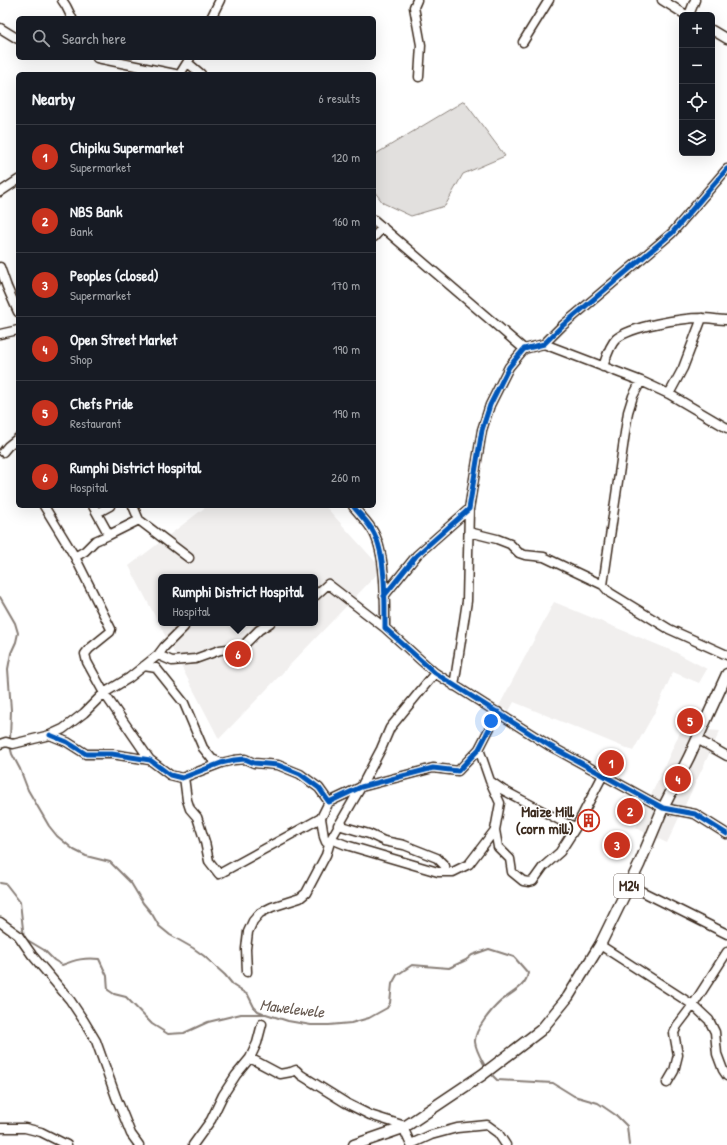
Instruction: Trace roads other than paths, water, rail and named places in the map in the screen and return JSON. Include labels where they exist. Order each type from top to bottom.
[{"type":"main road","name":"M24","points":[[354,1145],[403,1128],[482,1075],[541,1030],[568,997],[600,945],[727,674]]},
{"type":"street","points":[[62,0],[71,16]]},
{"type":"street","points":[[212,16],[220,0]]},
{"type":"street","points":[[417,0],[414,7],[421,45],[419,77]]},
{"type":"street","points":[[523,42],[549,0]]},
{"type":"street","points":[[662,0],[682,12]]},
{"type":"street","points":[[689,12],[695,0]]},
{"type":"street","points":[[0,28],[16,38]]},
{"type":"street","points":[[715,32],[727,39]]},
{"type":"street","points":[[107,60],[165,72]]},
{"type":"street","points":[[181,72],[189,61],[199,72]]},
{"type":"street","points":[[454,686],[466,601],[470,509],[482,430],[490,405],[509,367],[524,349],[544,344],[562,326],[672,233],[727,169]]},
{"type":"street","points":[[0,192],[16,181]]},
{"type":"street","points":[[376,222],[524,349]]},
{"type":"street","points":[[376,234],[382,227]]},
{"type":"street","points":[[0,267],[6,287],[16,308]]},
{"type":"street","points":[[603,367],[612,343],[617,338],[641,327],[672,321],[702,318],[727,320]]},
{"type":"street","points":[[669,394],[683,368],[702,318]]},
{"type":"street","points":[[0,334],[16,330]]},
{"type":"street","points":[[544,344],[641,381],[669,394],[727,428]]},
{"type":"street","points":[[603,585],[628,412],[633,396],[641,381]]},
{"type":"street","points":[[3,452],[16,440]]},
{"type":"street","points":[[45,508],[75,557],[112,629],[85,654],[87,662],[104,693],[150,760],[170,775],[184,777],[220,763],[244,759],[254,763],[278,765],[300,774],[319,788],[329,802]]},
{"type":"street","points":[[134,508],[139,520],[189,558]]},
{"type":"street","points":[[355,508],[374,532],[380,548],[385,628]]},
{"type":"street","points":[[384,596],[417,555],[470,509]]},
{"type":"street","points":[[95,510],[109,535]]},
{"type":"street","points":[[75,557],[85,551],[95,541],[139,520]]},
{"type":"street","points":[[469,532],[510,544],[525,555],[544,557],[603,585],[610,593],[669,628],[727,655]]},
{"type":"street","points":[[318,593],[328,584],[385,628],[435,673],[550,746],[663,808],[695,814],[727,834]]},
{"type":"street","points":[[6,743],[50,735],[63,729],[94,704],[104,693],[129,678],[158,655],[164,647],[184,628],[184,626]]},
{"type":"street","points":[[158,655],[172,661],[194,658],[220,650],[242,647],[259,630],[265,626]]},
{"type":"street","points":[[144,666],[156,668],[184,703],[203,748],[212,759],[220,763]]},
{"type":"street","points":[[247,972],[246,949],[248,932],[253,922],[260,913],[272,907],[300,898],[306,893],[326,855],[331,839],[338,825],[361,787],[390,728],[435,673]]},
{"type":"street","points":[[184,777],[187,800],[190,809],[197,816],[209,861],[219,874],[321,818],[329,802],[361,787],[433,768],[458,771],[479,749],[498,712]]},
{"type":"street","points":[[50,735],[68,742],[86,754],[112,754],[150,760]]},
{"type":"street","points":[[697,739],[727,756]]},
{"type":"street","points":[[479,749],[500,803],[496,830],[498,847],[510,859],[512,872],[523,881],[533,881],[543,867],[560,852],[576,827],[603,775]]},
{"type":"street","points":[[490,780],[503,790],[565,823],[576,827]]},
{"type":"street","points":[[321,818],[326,842],[331,839]]},
{"type":"street","points":[[338,825],[369,834],[384,841],[404,844],[437,858],[445,866],[446,872]]},
{"type":"street","points":[[331,839],[371,853],[438,872],[453,872],[468,864],[496,830]]},
{"type":"street","points":[[629,884],[727,934]]},
{"type":"street","points":[[0,922],[18,935],[32,955],[70,1000],[84,1021],[96,1041],[116,1097],[131,1134],[138,1145]]},
{"type":"street","points":[[600,945],[693,1005],[709,1020],[715,1032],[717,1054],[727,1076]]},
{"type":"street","points":[[667,1083],[674,1071],[678,1055],[674,1033],[677,1026],[693,1005],[727,952]]},
{"type":"street","points":[[193,1145],[211,1120],[223,1094],[250,1058],[257,1043],[262,1024]]},
{"type":"street","points":[[250,1058],[280,1074],[296,1070],[301,1075],[346,1103],[370,1115],[402,1125],[411,1145],[431,1136],[457,1128],[487,1125],[498,1133],[506,1145]]},
{"type":"street","points":[[0,1128],[25,1128],[41,1132],[67,1145]]},
{"type":"waterway","points":[[0,597],[15,623],[18,633],[11,653],[8,669],[11,710],[10,740]]},
{"type":"waterway","points":[[10,746],[28,790],[49,826],[57,836],[74,850],[86,856],[110,862],[131,883],[159,926],[170,935],[204,956],[225,975],[234,986],[248,995],[254,1007],[263,1013]]},
{"type":"waterway","name":"Mawelewele","points":[[0,883],[6,884],[20,902],[24,938],[44,950],[54,960],[62,965],[80,959],[99,959],[107,976],[108,990],[114,994],[126,997],[152,1024],[168,1034],[184,1033],[208,1022],[241,1014],[266,1014],[288,1021],[311,1025],[351,1023],[369,1018],[387,1008],[390,1003],[392,984],[397,975],[412,965],[449,968],[466,960],[472,955],[489,949],[514,957],[528,973],[527,978],[518,989],[501,1001],[493,1009],[480,1026],[475,1037],[479,1055],[486,1068]]},
{"type":"waterway","name":"Mawelewele","points":[[490,1073],[497,1080],[553,1083],[574,1096],[598,1103],[617,1116],[627,1126],[629,1145]]},
{"type":"place","name":"Rumphi District Hospital","points":[[238,654]]},
{"type":"place","name":"Chefs Pride","points":[[690,721]]},
{"type":"place","name":"Chipiku Supermarket","points":[[611,763]]},
{"type":"place","name":"Open Street Market","points":[[678,779]]},
{"type":"place","name":"NBS Bank","points":[[630,811]]},
{"type":"place","name":"Maize Mill (corn mill)","points":[[589,821]]},
{"type":"place","name":"Peoples (closed)","points":[[617,845]]}]
